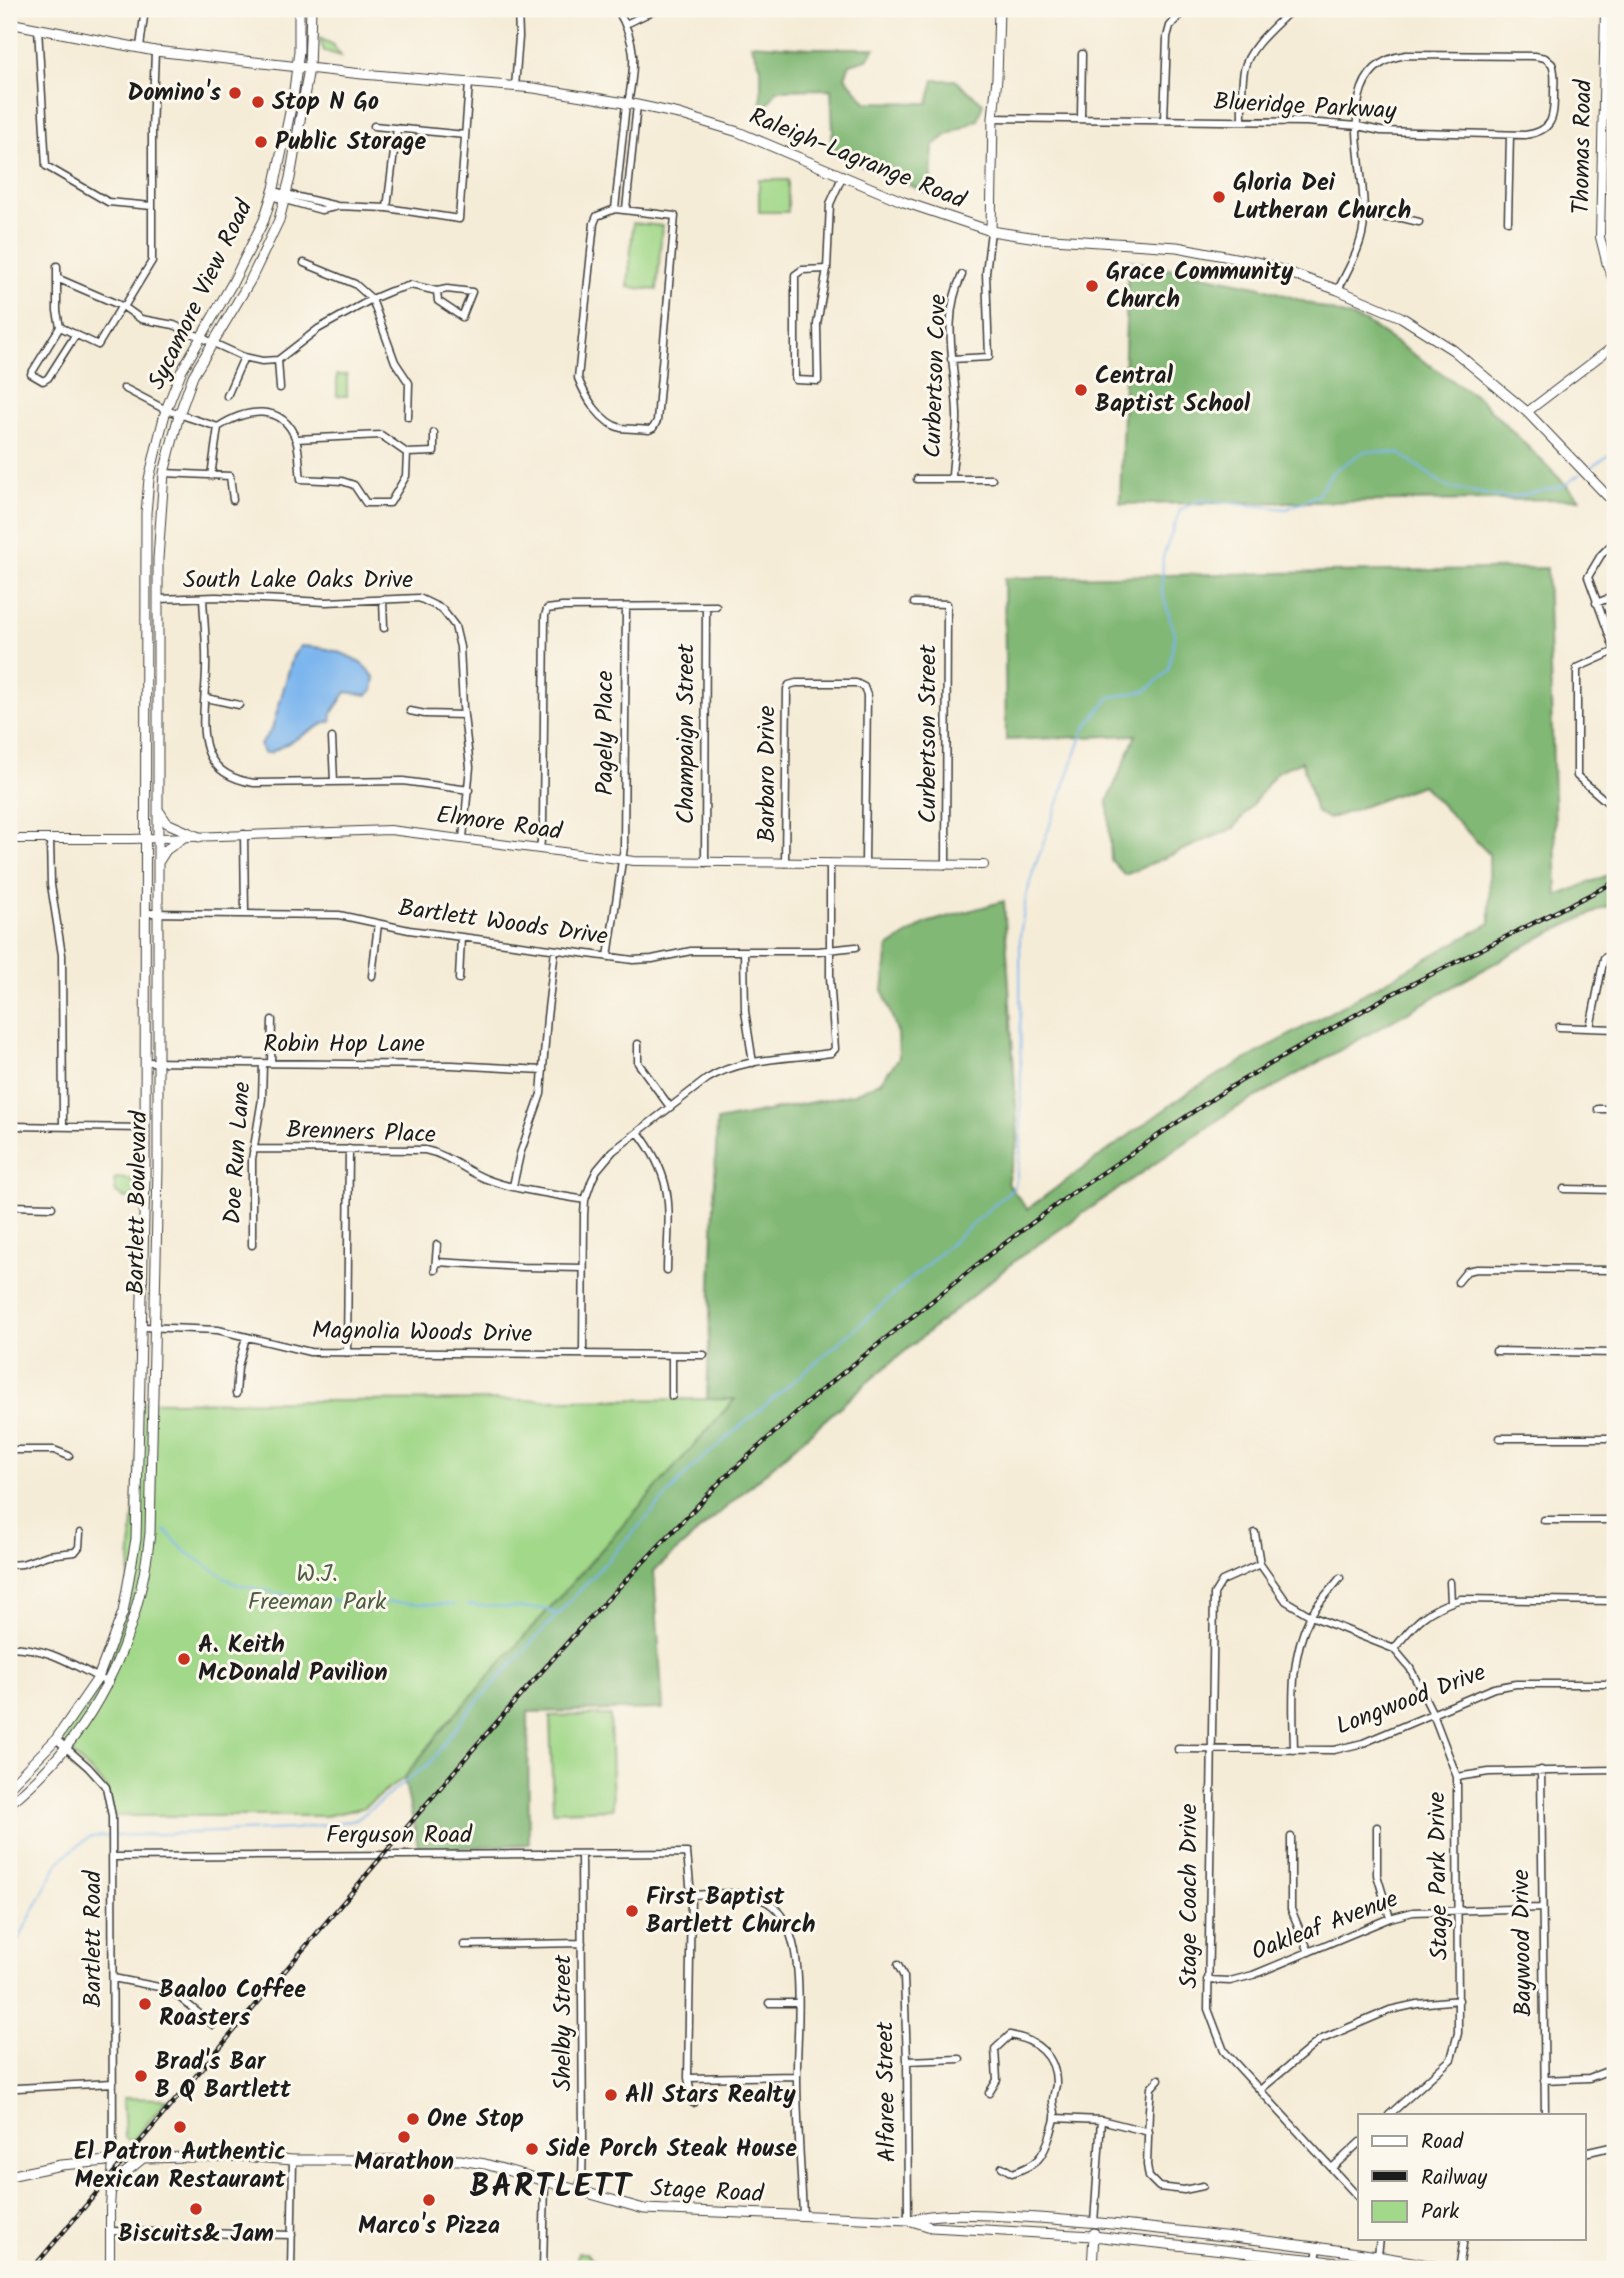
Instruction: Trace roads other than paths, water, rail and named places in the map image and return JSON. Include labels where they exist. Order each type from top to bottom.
[{"type":"main road","name":"Sycamore View Road","points":[[146,557],[149,478],[173,413],[193,376],[206,340],[264,220],[272,193],[297,66],[299,9]]},
{"type":"main road","name":"Sycamore View Road","points":[[206,340],[266,250],[279,220],[309,68],[311,9]]},
{"type":"main road","points":[[991,231],[999,9]]},
{"type":"main road","name":"Raleigh-Lagrange Road","points":[[9,23],[155,51],[515,87],[630,104],[680,114],[724,127],[904,202],[991,231],[1037,238],[1177,247],[1261,263],[1338,289],[1401,317],[1453,350],[1527,412],[1615,504]]},
{"type":"main road","points":[[288,118],[299,120]]},
{"type":"main road","points":[[280,161],[292,163]]},
{"type":"main road","name":"Sycamore View Road","points":[[158,559],[164,473],[173,413]]},
{"type":"main road","points":[[146,513],[160,513]]},
{"type":"main road","name":"Bartlett Boulevard","points":[[10,1786],[57,1739],[98,1678],[123,1612],[136,1539],[145,1128],[146,557]]},
{"type":"main road","name":"Bartlett Boulevard","points":[[9,1804],[66,1747],[109,1683],[141,1597],[147,1560],[156,1327],[158,559]]},
{"type":"main road","points":[[145,698],[158,698]]},
{"type":"main road","points":[[158,810],[167,823],[199,837]]},
{"type":"main road","points":[[158,863],[166,850],[184,837]]},
{"type":"main road","points":[[10,1786],[22,1793]]},
{"type":"main road","name":"Stage Road","points":[[9,2176],[61,2165],[143,2158],[241,2156],[293,2160],[460,2160],[485,2164],[644,2209],[908,2220],[931,2227],[1093,2236],[1316,2265],[1379,2269]]},
{"type":"main road","points":[[111,2191],[120,2177],[143,2158]]},
{"type":"main road","name":"Stage Road","points":[[908,2220],[933,2214],[1020,2216],[1318,2246],[1449,2269]]},
{"type":"main road","points":[[1092,2269],[1094,2223]]},
{"type":"street","points":[[140,47],[145,9]]},
{"type":"street","points":[[515,87],[518,9]]},
{"type":"street","points":[[615,209],[635,59],[626,24],[617,9]]},
{"type":"street","points":[[626,24],[657,9]]},
{"type":"street","points":[[1164,120],[1167,37],[1170,26],[1185,9]]},
{"type":"street","points":[[1242,121],[1243,73],[1248,60],[1255,48],[1292,9]]},
{"type":"street","name":"Thomas Road","points":[[1605,9],[1600,237],[1615,285]]},
{"type":"street","points":[[38,28],[46,166],[108,202],[152,206]]},
{"type":"street","points":[[60,327],[98,345],[152,261],[155,51]]},
{"type":"street","points":[[1080,118],[1082,54]]},
{"type":"street","name":"Blueridge Parkway","points":[[993,118],[1306,122],[1358,126],[1381,131],[1510,135],[1536,133],[1550,123],[1554,112],[1555,80],[1552,64],[1545,58],[1535,56],[1388,57],[1374,66],[1363,83],[1358,126]]},
{"type":"street","points":[[272,193],[321,210],[337,206],[387,208],[459,219],[469,83]]},
{"type":"street","points":[[626,209],[630,104]]},
{"type":"street","points":[[374,125],[466,135]]},
{"type":"street","points":[[1338,289],[1362,237],[1364,218],[1359,174],[1358,126]]},
{"type":"street","points":[[387,208],[397,128]]},
{"type":"street","points":[[1508,221],[1510,135]]},
{"type":"street","points":[[620,158],[630,159]]},
{"type":"street","points":[[827,269],[802,270],[796,275],[795,377],[800,382],[818,381],[817,324],[827,269],[830,204],[843,175]]},
{"type":"street","points":[[615,209],[626,209],[675,216],[656,424],[649,430],[617,427],[586,397],[578,378],[593,223],[597,216],[615,209]]},
{"type":"street","points":[[1364,218],[1402,218],[1419,222]]},
{"type":"street","points":[[951,359],[989,357],[986,273],[991,231]]},
{"type":"street","points":[[304,263],[355,284],[372,299],[395,362],[409,383],[408,417]]},
{"type":"street","points":[[57,266],[57,311],[60,327],[31,374],[43,381],[48,379],[76,334]]},
{"type":"street","name":"Curbertson Cove","points":[[952,479],[957,413],[951,359],[952,302],[962,275]]},
{"type":"street","points":[[59,279],[141,318],[174,325],[244,357],[262,361],[278,360],[318,329],[372,299],[411,285],[437,291],[447,289],[472,292],[462,317],[438,301],[437,291]]},
{"type":"street","points":[[1527,412],[1615,345]]},
{"type":"street","points":[[227,396],[244,357]]},
{"type":"street","points":[[278,360],[280,388]]},
{"type":"street","points":[[124,388],[173,413],[218,426],[234,416],[274,413],[280,416],[296,439],[301,479],[342,481],[354,485],[366,503],[390,503],[405,475],[407,453]]},
{"type":"street","points":[[211,476],[218,426]]},
{"type":"street","points":[[296,439],[382,435],[407,453],[434,452],[434,433]]},
{"type":"street","points":[[164,473],[230,476],[233,500]]},
{"type":"street","points":[[917,479],[992,479]]},
{"type":"street","points":[[1615,541],[1601,555],[1588,577],[1615,651],[1577,668],[1577,776],[1615,809]]},
{"type":"street","points":[[1596,603],[1615,596]]},
{"type":"street","points":[[203,598],[206,698],[202,733],[212,759],[221,769],[239,780],[254,783],[403,781],[470,790]]},
{"type":"street","name":"South Lake Oaks Drive","points":[[159,599],[312,602],[419,598],[435,605],[449,617],[458,636],[464,715]]},
{"type":"street","points":[[383,599],[384,628]]},
{"type":"street","name":"Curbertson Street","points":[[914,603],[947,604],[946,864]]},
{"type":"street","name":"Pagely Place","points":[[608,957],[622,860],[625,607]]},
{"type":"street","name":"Champaign Street","points":[[705,863],[706,607]]},
{"type":"street","points":[[540,849],[543,823],[547,609],[716,607]]},
{"type":"street","name":"Barbaro Drive","points":[[785,863],[786,694],[789,685],[856,683],[866,690],[865,864]]},
{"type":"street","points":[[206,698],[239,705]]},
{"type":"street","points":[[410,712],[464,715],[470,762],[470,790],[463,838]]},
{"type":"street","points":[[332,738],[334,781]]},
{"type":"street","name":"Elmore Road","points":[[9,839],[199,837],[390,830],[622,860],[984,865]]},
{"type":"street","points":[[244,834],[245,914]]},
{"type":"street","points":[[50,839],[51,885],[63,960],[64,1127]]},
{"type":"street","points":[[583,1354],[585,1200],[595,1174],[608,1156],[712,1075],[729,1068],[831,1053],[835,1049],[830,986],[830,863]]},
{"type":"street","name":"Bartlett Woods Drive","points":[[145,913],[334,914],[461,937],[644,960],[691,951],[831,950],[856,947]]},
{"type":"street","points":[[372,976],[378,924]]},
{"type":"street","points":[[459,979],[461,937]]},
{"type":"street","points":[[513,1186],[520,1154],[540,1098],[555,950]]},
{"type":"street","points":[[744,951],[745,1011],[753,1063]]},
{"type":"street","points":[[1590,1028],[1604,958],[1615,953]]},
{"type":"street","name":"Doe Run Lane","points":[[271,1063],[272,1020]]},
{"type":"street","points":[[1559,1027],[1615,1029]]},
{"type":"street","points":[[638,1044],[638,1063],[670,1107]]},
{"type":"street","name":"Robin Hop Lane","points":[[145,1062],[453,1065],[543,1070]]},
{"type":"street","name":"Doe Run Lane","points":[[252,1245],[253,1149],[262,1099],[263,1063]]},
{"type":"street","points":[[1598,1109],[1615,1109]]},
{"type":"street","points":[[9,1126],[145,1128]]},
{"type":"street","points":[[638,1132],[655,1157],[666,1182],[667,1270]]},
{"type":"street","name":"Brenners Place","points":[[253,1149],[431,1151],[445,1155],[486,1179],[585,1200]]},
{"type":"street","points":[[347,1353],[348,1149]]},
{"type":"street","points":[[1564,1189],[1615,1190]]},
{"type":"street","points":[[9,1206],[52,1207]]},
{"type":"street","points":[[437,1245],[436,1266],[583,1268]]},
{"type":"street","points":[[1458,1282],[1466,1271],[1476,1269],[1615,1270]]},
{"type":"street","name":"Magnolia Woods Drive","points":[[142,1327],[208,1329],[304,1352],[704,1355]]},
{"type":"street","points":[[236,1394],[237,1372],[246,1337]]},
{"type":"street","points":[[1496,1351],[1615,1353]]},
{"type":"street","points":[[672,1355],[672,1396]]},
{"type":"street","points":[[1500,1438],[1615,1438]]},
{"type":"street","points":[[9,1450],[54,1450],[69,1456]]},
{"type":"street","points":[[1544,1520],[1615,1520]]},
{"type":"street","points":[[9,1565],[22,1564],[48,1555],[75,1552],[79,1549],[80,1533]]},
{"type":"street","points":[[1255,1533],[1260,1564],[1286,1601],[1311,1616],[1394,1649],[1413,1624],[1436,1606],[1461,1599],[1615,1601]]},
{"type":"street","name":"Stage Coach Drive","points":[[1260,1564],[1222,1581],[1214,1594],[1208,2009],[1224,2051],[1358,2197]]},
{"type":"street","points":[[1294,1750],[1293,1676],[1298,1650],[1311,1616],[1340,1578]]},
{"type":"street","points":[[1450,1582],[1451,1602]]},
{"type":"street","points":[[9,1647],[47,1652],[78,1665],[109,1683]]},
{"type":"street","name":"Stage Park Drive","points":[[1393,2114],[1451,2059],[1458,2033],[1459,2000],[1457,1777],[1433,1714],[1410,1668],[1394,1649]]},
{"type":"street","name":"Longwood Drive","points":[[1178,1749],[1334,1750],[1363,1743],[1494,1688],[1516,1684],[1615,1684]]},
{"type":"street","name":"Bartlett Road","points":[[57,1739],[106,1787],[112,1816],[113,2160]]},
{"type":"street","name":"Baywood Drive","points":[[1541,1770],[1545,2114]]},
{"type":"street","points":[[1457,1777],[1489,1772],[1615,1770]]},
{"type":"street","points":[[1377,1827],[1377,1875],[1390,1918]]},
{"type":"street","points":[[1291,1837],[1291,1909],[1309,1952]]},
{"type":"street","name":"Ferguson Road","points":[[112,1857],[687,1853],[691,1895]]},
{"type":"street","name":"Shelby Street","points":[[578,2190],[582,2179],[583,2139],[581,1854]]},
{"type":"street","points":[[693,2103],[688,2078],[691,1895],[746,1894],[761,1898],[778,1911],[788,1930],[799,1975],[797,2076],[803,2215]]},
{"type":"street","name":"Oakleaf Avenue","points":[[1207,1980],[1230,1981],[1253,1975],[1390,1918],[1413,1912],[1542,1908]]},
{"type":"street","points":[[464,1945],[582,1943]]},
{"type":"street","name":"Alfaree Street","points":[[898,1965],[904,1977],[908,2220]]},
{"type":"street","points":[[113,1978],[164,1988],[213,2025]]},
{"type":"street","points":[[1261,2090],[1320,2040],[1390,2010],[1459,2000]]},
{"type":"street","points":[[769,2003],[798,2003]]},
{"type":"street","points":[[989,2093],[997,2080],[995,2049],[1010,2035],[1024,2037],[1043,2048],[1053,2064],[1056,2083],[1053,2101],[1055,2118],[1041,2159],[1012,2173],[1002,2166]]},
{"type":"street","points":[[907,2062],[960,2059]]},
{"type":"street","points":[[1544,2080],[1589,2078],[1615,2068]]},
{"type":"street","points":[[688,2078],[797,2076]]},
{"type":"street","points":[[1158,2079],[1151,2088],[1147,2165],[1149,2177],[1159,2186],[1184,2190],[1203,2186]]},
{"type":"street","points":[[17,2088],[113,2083]]},
{"type":"street","points":[[1055,2118],[1101,2120],[1149,2132]]},
{"type":"street","points":[[1094,2223],[1101,2120]]},
{"type":"street","points":[[1333,2167],[1358,2144]]},
{"type":"street","points":[[1586,2153],[1615,2146]]},
{"type":"street","points":[[110,2269],[113,2160]]},
{"type":"street","points":[[291,2269],[293,2160]]},
{"type":"street","points":[[543,2269],[545,2182]]},
{"type":"street","points":[[110,2231],[292,2235]]},
{"type":"street","points":[[1378,2255],[1380,2240]]},
{"type":"street","points":[[1459,2269],[1464,2240]]},
{"type":"street","points":[[1316,2265],[1318,2246]]},
{"type":"water","points":[[301,646],[332,650],[351,657],[368,669],[375,678],[373,690],[367,695],[346,692],[332,713],[331,722],[270,753],[264,753],[260,745],[272,729],[293,656]]},
{"type":"waterway","points":[[114,1836],[294,1829],[356,1820],[431,1762],[465,1715],[695,1465],[855,1329],[1015,1186],[1021,1148],[1020,936],[1026,897],[1085,728],[1110,697],[1146,691],[1168,671],[1175,634],[1162,592],[1163,557],[1180,510],[1200,500],[1287,509],[1318,495],[1333,471],[1365,451],[1399,453],[1447,487],[1508,498],[1563,486],[1580,474]]},
{"type":"waterway","points":[[1588,469],[1615,451]]},
{"type":"waterway","points":[[165,1530],[185,1551],[235,1584],[306,1599],[455,1605]]},
{"type":"waterway","points":[[468,1605],[546,1609],[556,1614]]},
{"type":"waterway","points":[[9,1958],[59,1861],[89,1837],[108,1836]]},
{"type":"railway","points":[[32,2269],[474,1748],[582,1626],[721,1481],[819,1392],[989,1255],[1071,1194],[1227,1089],[1388,996],[1615,882]]},
{"type":"place","name":"Domino's","points":[[235,93]]},
{"type":"place","name":"Stop N Go","points":[[258,102]]},
{"type":"place","name":"Public Storage","points":[[261,142]]},
{"type":"place","name":"Gloria Dei Lutheran Church","points":[[1219,197]]},
{"type":"place","name":"Grace Community Church","points":[[1092,286]]},
{"type":"place","name":"Central Baptist School","points":[[1081,390]]},
{"type":"place","name":"A. Keith McDonald Pavilion","points":[[184,1659]]},
{"type":"place","name":"First Baptist Bartlett Church","points":[[632,1911]]},
{"type":"place","name":"Baaloo Coffee Roasters","points":[[145,2004]]},
{"type":"place","name":"Brad's Bar B Q Bartlett","points":[[141,2076]]},
{"type":"place","name":"All Stars Realty","points":[[611,2095]]},
{"type":"place","name":"One Stop","points":[[413,2119]]},
{"type":"place","name":"El Patron Authentic Mexican Restaurant","points":[[180,2127]]},
{"type":"place","name":"Marathon","points":[[404,2137]]},
{"type":"place","name":"Side Porch Steak House","points":[[532,2149]]},
{"type":"place","name":"Marco's Pizza","points":[[429,2200]]},
{"type":"place","name":"Biscuits& Jam","points":[[196,2209]]},
{"type":"district","name":"BARTLETT","points":[[551,2187]]},
{"type":"park label","name":"W.J. Freeman Park","points":[[317,1588]]}]
